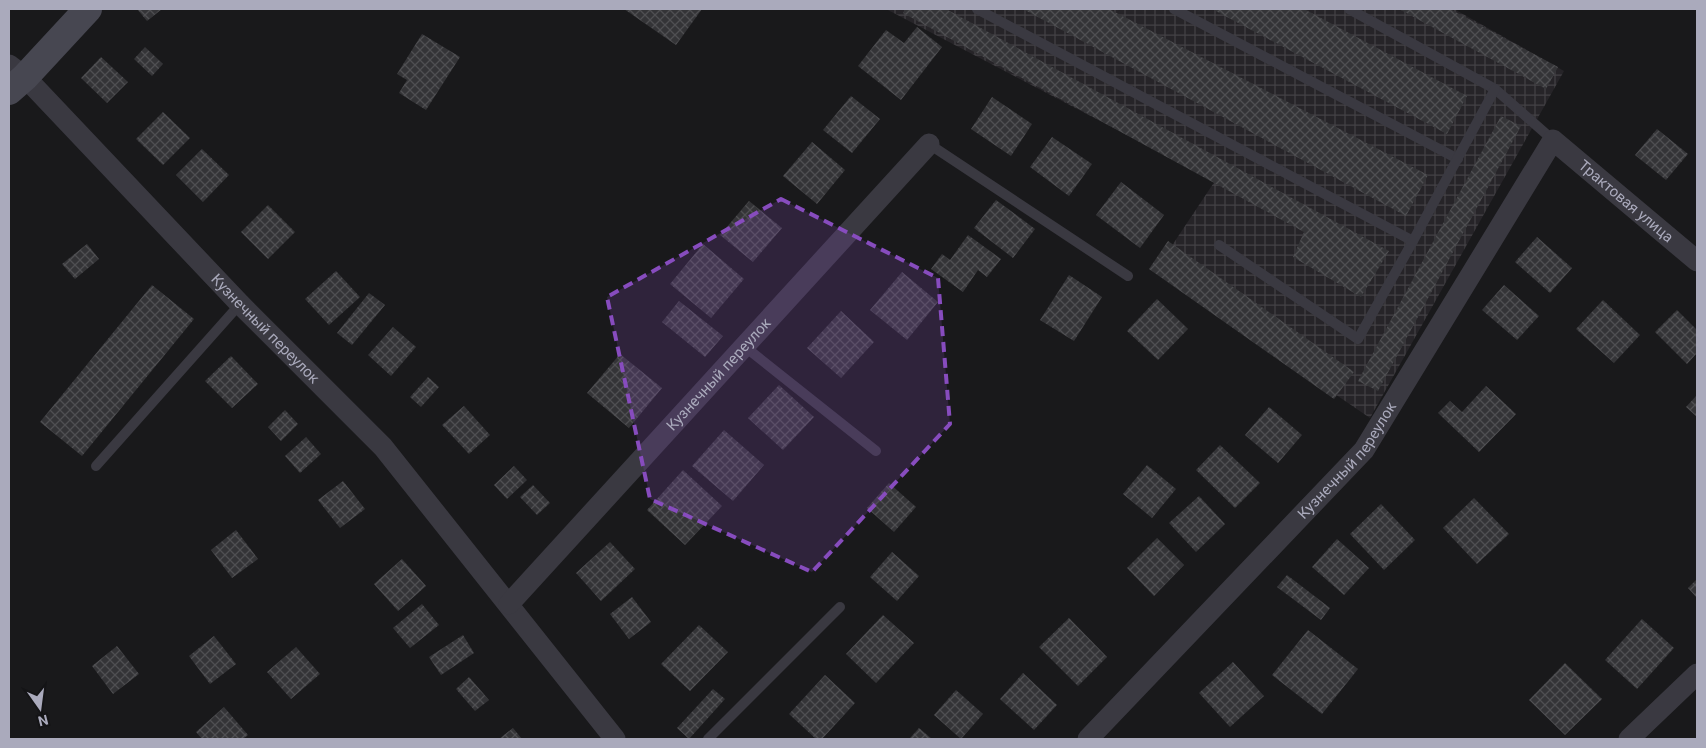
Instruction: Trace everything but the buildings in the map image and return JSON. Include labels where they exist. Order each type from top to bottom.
[{"type":"street","points":[[14,77],[88,9]]},
{"type":"street","name":"Кузнечный переулок","points":[[14,77],[382,447],[615,739]]},
{"type":"street","name":"Кузнечный переулок","points":[[1088,739],[1364,450],[1553,140]]},
{"type":"street","name":"Трактовая улица","points":[[1553,140],[1697,261]]},
{"type":"street","name":"Кузнечный переулок","points":[[509,604],[929,144]]},
{"type":"street","points":[[1629,739],[1697,674]]},
{"type":"lane","points":[[977,9],[1413,241]]},
{"type":"lane","points":[[1174,9],[1458,159]]},
{"type":"lane","points":[[1349,9],[1495,89],[1553,140]]},
{"type":"lane","points":[[1219,244],[1358,339],[1495,89]]},
{"type":"lane","points":[[929,144],[1128,276]]},
{"type":"lane","points":[[96,466],[240,304]]},
{"type":"lane","points":[[744,346],[876,451]]},
{"type":"lane","points":[[708,739],[840,607]]},
{"type":"highlighted area","points":[[781,199],[938,278],[950,424],[812,572],[650,499],[607,297]]},
{"type":"shaded area","points":[[886,9],[1454,9],[1564,71],[1370,418],[1155,271],[1215,181]]}]
